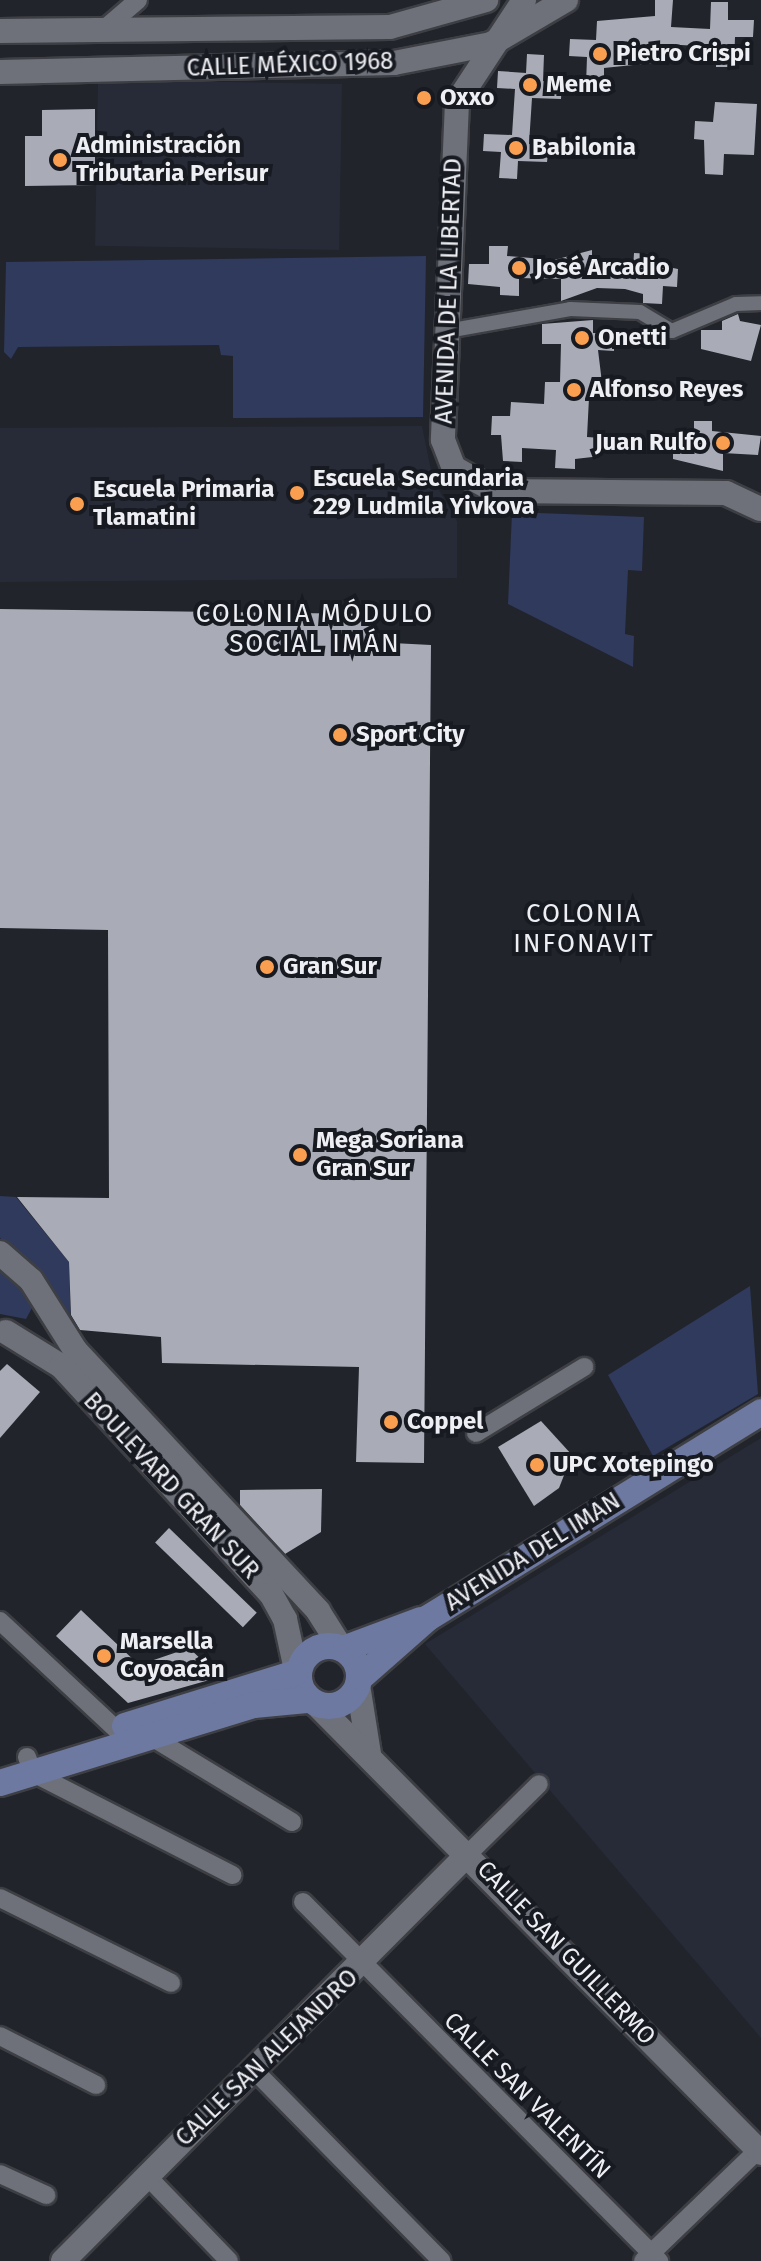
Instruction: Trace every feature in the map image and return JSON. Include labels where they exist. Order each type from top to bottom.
[{"type":"main road","name":"AVENIDA DEL IMAN","points":[[311,1702],[360,1681],[428,1618],[761,1412]]},
{"type":"main road","name":"AVENIDA DEL IMAN","points":[[295,1672],[343,1647],[428,1618]]},
{"type":"main road","points":[[343,1647],[360,1681]]},
{"type":"main road","points":[[0,1766],[30,1765],[150,1736],[254,1705],[311,1702],[295,1672],[116,1729],[30,1765],[0,1783]]},
{"type":"street","points":[[103,30],[138,0]]},
{"type":"street","name":"CALLE MÉXICO 1968","points":[[0,31],[390,27],[437,9],[486,0]]},
{"type":"street","name":"AVENIDA DE LA LIBERTAD","points":[[524,0],[491,44],[457,102],[443,440],[454,468],[484,489],[726,493],[761,509]]},
{"type":"street","name":"CALLE MÉXICO 1968","points":[[0,72],[394,63],[491,44],[566,0]]},
{"type":"street","points":[[447,331],[570,309],[640,312],[672,331],[736,304],[761,303]]},
{"type":"street","name":"BOULEVARD GRAN SUR","points":[[0,1253],[45,1303],[75,1350],[318,1611],[343,1647]]},
{"type":"street","points":[[3,1330],[32,1327],[45,1303]]},
{"type":"street","name":"BOULEVARD GRAN SUR","points":[[3,1330],[61,1366],[271,1594],[285,1619],[295,1672]]},
{"type":"street","points":[[476,1433],[584,1367]]},
{"type":"street","points":[[0,1621],[116,1729],[150,1736],[292,1822]]},
{"type":"street","points":[[360,1681],[369,1754]]},
{"type":"street","name":"CALLE SAN GUILLERMO","points":[[311,1702],[369,1754],[469,1853],[760,2151]]},
{"type":"street","points":[[30,1765],[83,1799],[232,1875]]},
{"type":"street","points":[[469,1853],[539,1784]]},
{"type":"street","name":"CALLE SAN ALEJANDRO","points":[[63,2261],[362,1964],[469,1853]]},
{"type":"street","points":[[0,1898],[171,1983]]},
{"type":"street","name":"CALLE SAN VALENTÍN","points":[[303,1902],[651,2258]]},
{"type":"street","points":[[0,2036],[96,2085]]},
{"type":"street","points":[[253,2069],[442,2261]]},
{"type":"street","points":[[651,2258],[760,2151]]},
{"type":"street","points":[[0,2174],[46,2195]]},
{"type":"street","points":[[147,2176],[229,2261]]},
{"type":"shaded area","points":[[98,80],[342,84],[339,250],[95,246]]},
{"type":"shaded area","points":[[426,256],[423,417],[233,418],[233,356],[221,355],[219,345],[18,347],[11,359],[4,352],[6,262]]},
{"type":"shaded area","name":"Escuela Secundaria 229 Ludmila Yivkova","points":[[422,426],[433,480],[457,521],[457,578],[0,582],[0,428]]},
{"type":"shaded area","points":[[512,512],[644,517],[642,571],[628,570],[625,634],[634,636],[633,667],[508,604]]},
{"type":"shaded area","points":[[0,1196],[16,1197],[69,1262],[71,1329],[42,1273],[0,1238]]},
{"type":"shaded area","points":[[0,1262],[34,1304],[26,1319],[0,1314]]},
{"type":"shaded area","points":[[750,1286],[758,1394],[653,1456],[608,1375]]},
{"type":"shaded area","points":[[761,1438],[761,2038],[425,1644]]},
{"type":"building","points":[[655,0],[673,0],[671,27],[710,29],[711,2],[728,2],[728,20],[754,20],[753,37],[735,37],[734,67],[716,67],[717,47],[663,44],[662,62],[604,68],[604,86],[586,85],[587,57],[569,56],[570,39],[596,40],[597,21],[655,16]]},
{"type":"building","points":[[527,54],[544,55],[543,81],[562,82],[561,99],[532,98],[529,144],[549,145],[547,162],[518,161],[517,179],[499,178],[501,152],[483,151],[484,134],[512,135],[515,89],[497,88],[498,71],[526,73]]},
{"type":"building","points":[[715,102],[757,104],[754,155],[724,154],[723,175],[705,174],[704,140],[694,139],[695,121],[713,122]]},
{"type":"building","name":"Administración Tributaria Perisur","points":[[95,109],[95,185],[25,186],[25,136],[42,136],[42,110]]},
{"type":"building","points":[[489,246],[508,246],[507,256],[554,260],[592,250],[592,268],[633,269],[634,253],[653,254],[653,264],[678,269],[677,287],[663,286],[662,304],[643,303],[643,294],[625,289],[597,288],[561,301],[561,279],[519,278],[519,296],[500,295],[500,287],[468,284],[469,264],[489,264]]},
{"type":"building","points":[[738,314],[740,321],[761,325],[751,361],[701,349],[701,330],[722,330],[722,321]]},
{"type":"building","points":[[593,320],[593,333],[614,333],[614,351],[598,350],[604,399],[589,398],[587,437],[601,438],[601,456],[575,459],[575,469],[555,468],[556,450],[522,448],[522,462],[503,461],[501,435],[491,435],[492,416],[510,416],[511,402],[544,404],[545,382],[560,382],[561,344],[542,344],[542,324]]},
{"type":"building","name":"Juan Rulfo","points":[[694,421],[712,421],[712,431],[761,436],[758,455],[723,453],[723,471],[673,459],[673,439],[694,439]]},
{"type":"building","name":"Gran Sur","points":[[0,609],[374,614],[373,642],[431,645],[424,1463],[356,1462],[359,1367],[162,1363],[161,1337],[80,1330],[71,1315],[69,1262],[17,1197],[109,1198],[108,930],[0,928]]},
{"type":"building","points":[[7,1364],[40,1392],[0,1438],[0,1371]]},
{"type":"building","name":"UPC Xotepingo","points":[[541,1421],[572,1455],[559,1488],[534,1506],[498,1447]]},
{"type":"building","points":[[322,1489],[321,1532],[285,1554],[240,1505],[240,1490]]},
{"type":"building","points":[[169,1528],[257,1613],[243,1627],[155,1542]]},
{"type":"building","name":"Marsella Coyoacán","points":[[81,1610],[139,1665],[189,1648],[220,1677],[128,1703],[56,1636]]},
{"type":"place","name":"Pietro Crispi","points":[[600,54]]},
{"type":"place","name":"Meme","points":[[530,85]]},
{"type":"place","name":"Oxxo","points":[[424,98]]},
{"type":"place","name":"Babilonia","points":[[516,148]]},
{"type":"place","name":"Administración Tributaria Perisur","points":[[60,160]]},
{"type":"place","name":"José Arcadio","points":[[519,268]]},
{"type":"place","name":"Onetti","points":[[582,338]]},
{"type":"place","name":"Alfonso Reyes","points":[[574,390]]},
{"type":"place","name":"Juan Rulfo","points":[[723,443]]},
{"type":"place","name":"Escuela Secundaria 229 Ludmila Yivkova","points":[[297,493]]},
{"type":"place","name":"Escuela Primaria Tlamatini","points":[[77,504]]},
{"type":"place","name":"Sport City","points":[[340,735]]},
{"type":"place","name":"Gran Sur","points":[[267,967]]},
{"type":"place","name":"Mega Soriana Gran Sur","points":[[300,1155]]},
{"type":"place","name":"Coppel","points":[[391,1422]]},
{"type":"place","name":"UPC Xotepingo","points":[[537,1465]]},
{"type":"place","name":"Marsella Coyoacán","points":[[104,1656]]},
{"type":"district","name":"COLONIA MÓDULO SOCIAL IMÁN","points":[[315,629]]},
{"type":"district","name":"COLONIA INFONAVIT","points":[[584,929]]}]
